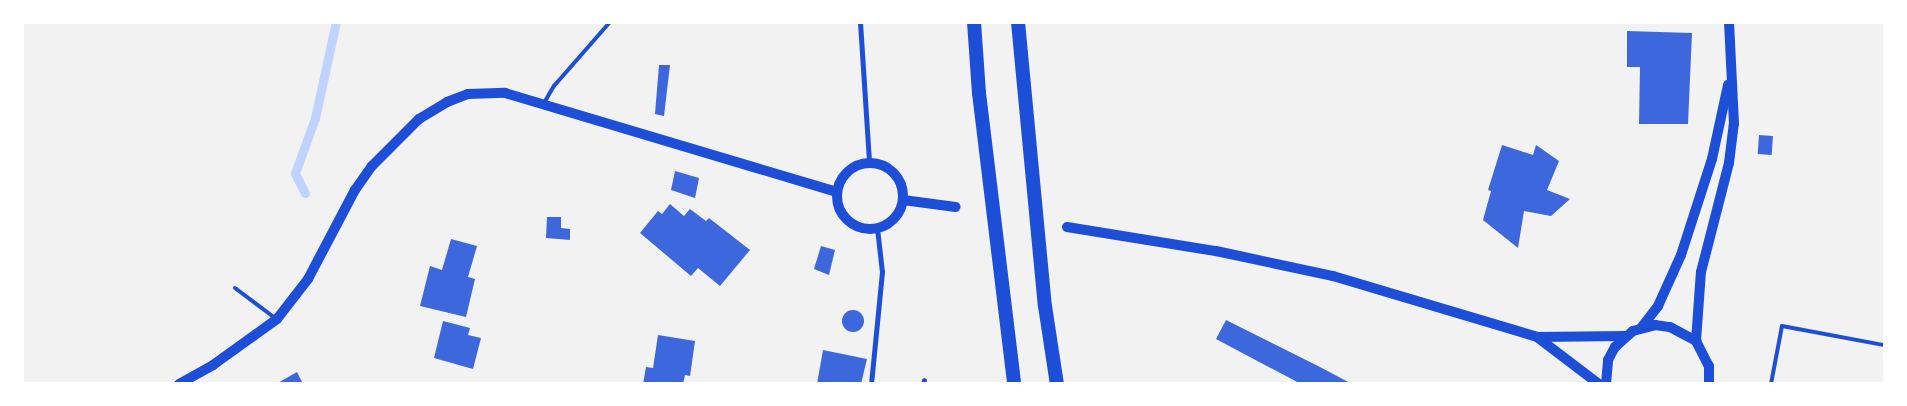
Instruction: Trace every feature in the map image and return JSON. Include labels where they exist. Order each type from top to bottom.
[{"type":"highway","points":[[974,22],[982,122],[1014,384]]},
{"type":"highway","points":[[1018,22],[1045,306],[1057,384]]},
{"type":"main road","points":[[1710,384],[1709,366],[1696,341],[1701,272],[1730,163],[1734,124],[1729,22]]},
{"type":"main road","points":[[1641,328],[1658,306],[1681,255],[1712,158],[1731,76]]},
{"type":"main road","points":[[179,384],[212,366],[277,319],[308,278],[355,190],[372,166],[419,119],[447,102],[486,91],[544,104],[793,182],[837,192]]},
{"type":"main road","points":[[869,162],[880,164],[899,178],[903,200],[894,218],[877,228],[853,224],[838,205],[837,192],[848,172],[869,162]]},
{"type":"main road","points":[[903,200],[956,207]]},
{"type":"main road","points":[[1067,227],[1216,251],[1324,274],[1537,337],[1625,336],[1641,328],[1670,326],[1696,341]]},
{"type":"main road","points":[[1606,384],[1608,360],[1625,336]]},
{"type":"main road","points":[[1537,337],[1599,384]]},
{"type":"street","points":[[860,22],[869,162]]},
{"type":"street","points":[[871,384],[882,272],[877,228]]},
{"type":"lane","points":[[544,104],[554,86],[610,22]]},
{"type":"lane","points":[[235,288],[277,319]]},
{"type":"lane","points":[[1770,384],[1782,326],[1884,344]]},
{"type":"building","points":[[1627,31],[1692,33],[1688,124],[1639,124],[1640,67],[1627,67]]},
{"type":"building","points":[[659,65],[670,65],[664,116],[655,114]]},
{"type":"building","points":[[1759,135],[1773,136],[1772,155],[1758,154]]},
{"type":"building","points":[[1502,145],[1533,155],[1536,145],[1559,161],[1547,190],[1570,199],[1551,216],[1524,211],[1518,248],[1483,220],[1491,191],[1488,190]]},
{"type":"building","points":[[675,171],[699,178],[695,198],[671,190]]},
{"type":"building","points":[[670,204],[684,216],[690,209],[706,221],[709,218],[750,250],[720,286],[698,268],[691,276],[640,233],[658,211],[662,214]]},
{"type":"building","points":[[547,217],[561,217],[561,228],[570,229],[570,240],[546,238]]},
{"type":"building","points":[[451,239],[477,246],[468,277],[475,279],[466,317],[420,306],[430,266],[442,270]]},
{"type":"building","points":[[821,246],[835,250],[829,275],[814,269]]},
{"type":"building","points":[[853,310],[861,313],[864,321],[861,329],[853,332],[845,329],[842,321],[845,313]]},
{"type":"building","points":[[1226,320],[1352,384],[1301,384],[1216,339]]},
{"type":"building","points":[[443,321],[470,328],[468,335],[481,338],[473,369],[434,358]]},
{"type":"building","points":[[658,335],[695,341],[690,376],[685,375],[683,384],[643,384],[646,367],[653,368]]},
{"type":"building","points":[[823,350],[867,359],[861,384],[817,384]]},
{"type":"building","points":[[297,372],[303,384],[276,384]]},
{"type":"waterway","points":[[305,193],[295,173],[315,118],[336,22]]}]
